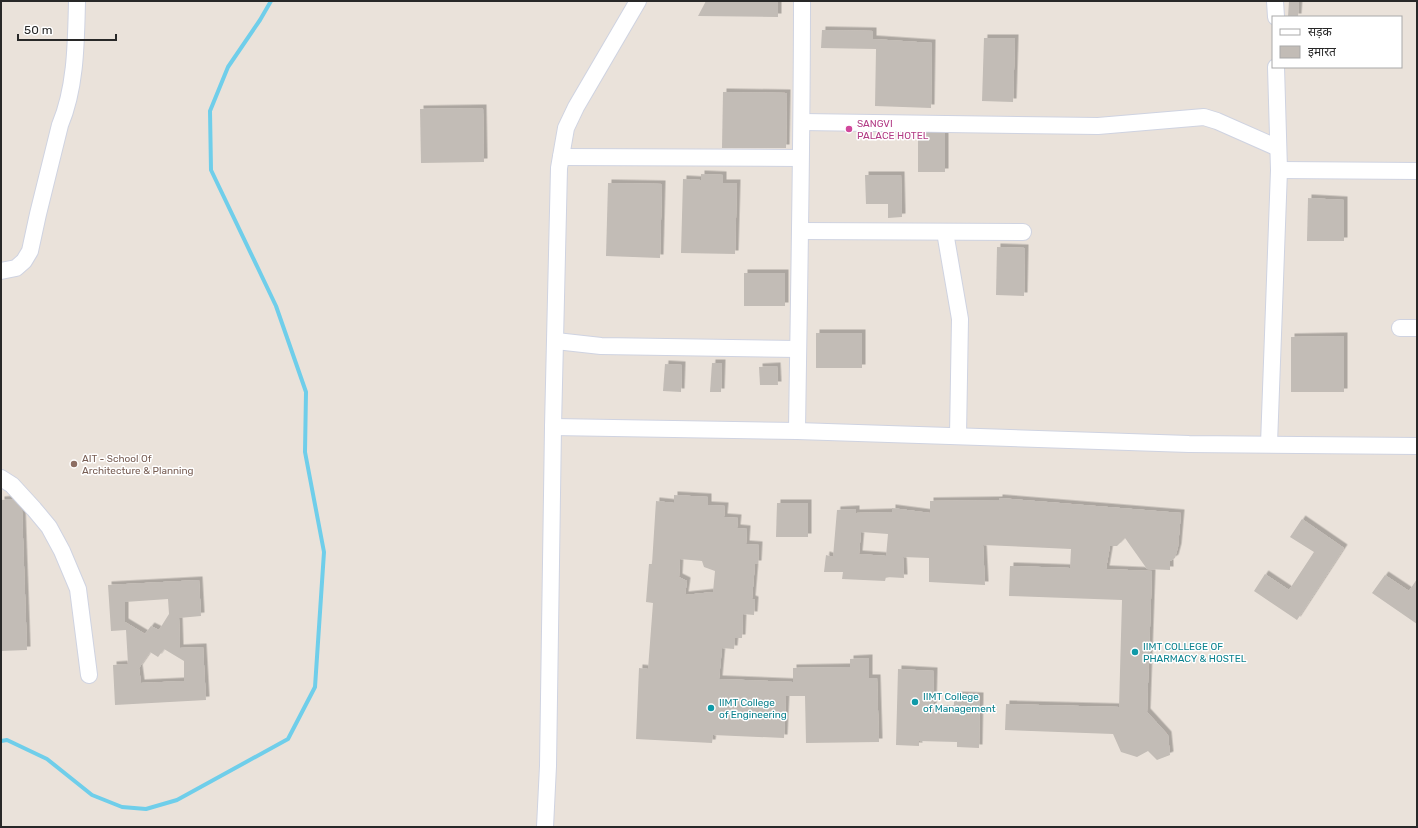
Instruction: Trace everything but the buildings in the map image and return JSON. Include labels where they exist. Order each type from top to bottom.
[{"type":"street","points":[[1,271],[16,268],[24,261],[30,251],[58,133],[65,112],[75,60],[77,1]]},
{"type":"street","points":[[545,827],[548,766],[553,427],[559,168],[566,128],[576,107],[638,1]]},
{"type":"street","points":[[797,431],[800,158],[802,122],[802,1]]},
{"type":"street","points":[[1276,1],[1276,16]]},
{"type":"street","points":[[1270,444],[1279,170],[1276,68]]},
{"type":"street","points":[[802,122],[1098,126],[1204,117],[1217,121],[1278,148]]},
{"type":"street","points":[[561,157],[800,158]]},
{"type":"street","points":[[1279,170],[1417,171]]},
{"type":"street","points":[[800,231],[1023,232]]},
{"type":"street","points":[[945,232],[960,319],[958,435]]},
{"type":"street","points":[[1400,328],[1417,328]]},
{"type":"street","points":[[556,341],[601,346],[798,350]]},
{"type":"street","points":[[553,427],[958,435],[1189,444],[1417,446]]},
{"type":"street","points":[[1,478],[12,485],[49,527],[62,552],[78,589],[89,675]]},
{"type":"waterway","points":[[1,741],[7,740],[47,759],[92,795],[122,807],[146,809],[177,800],[288,739],[315,687],[324,552],[305,452],[306,392],[276,306],[211,170],[210,111],[228,67],[271,1]]},
{"type":"place","name":"SANGVI PALACE HOTEL","points":[[849,129]]},
{"type":"place","name":"AIT - School Of Architecture & Planning","points":[[74,464]]},
{"type":"place","name":"IIMT COLLEGE OF PHARMACY & HOSTEL","points":[[1135,652]]},
{"type":"place","name":"IIMT College of Management","points":[[915,702]]},
{"type":"place","name":"IIMT College of Engineering","points":[[711,708]]}]
